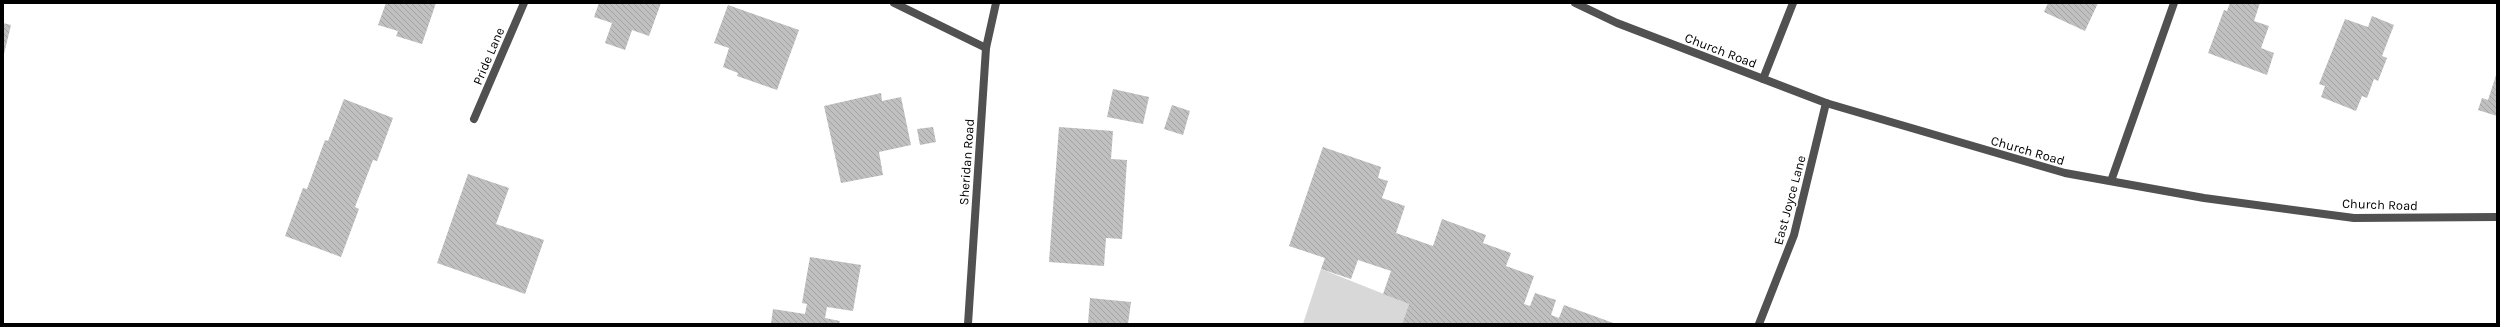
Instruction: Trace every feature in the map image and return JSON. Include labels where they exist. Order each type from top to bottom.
[{"type":"street","name":"Pride Lane","points":[[474,119],[524,3]]},
{"type":"street","points":[[894,3],[986,48]]},
{"type":"street","name":"Sheridan Road","points":[[968,324],[986,48],[996,3]]},
{"type":"street","name":"Church Road","points":[[1575,3],[1617,23],[1826,103],[2065,173],[2204,198],[2354,218],[2497,217]]},
{"type":"street","points":[[1763,79],[1792,3]]},
{"type":"street","points":[[2111,181],[2174,3]]},
{"type":"street","name":"East Joyce Lane","points":[[1759,324],[1794,235],[1826,103]]},
{"type":"shaded area","points":[[1321,269],[1409,304],[1402,324],[1303,324]]},
{"type":"building","points":[[386,3],[436,3],[422,44],[396,36],[398,31],[378,25]]},
{"type":"building","points":[[599,3],[661,3],[649,36],[632,30],[625,50],[605,43],[612,23],[594,17]]},
{"type":"building","points":[[2048,3],[2098,3],[2085,31],[2044,12]]},
{"type":"building","points":[[2230,3],[2260,3],[2254,21],[2269,26],[2261,48],[2274,53],[2267,75],[2208,53],[2224,10],[2227,11]]},
{"type":"building","points":[[728,5],[799,30],[777,90],[737,76],[738,73],[723,67],[729,48],[714,43]]},
{"type":"building","points":[[2372,16],[2394,25],[2382,56],[2387,58],[2378,81],[2374,79],[2367,98],[2362,96],[2356,111],[2321,97],[2325,86],[2319,84],[2345,19],[2368,27]]},
{"type":"building","points":[[3,23],[11,25],[4,54],[3,54]]},
{"type":"building","points":[[2497,72],[2497,116],[2478,110],[2482,98],[2488,100]]},
{"type":"building","points":[[1113,89],[1149,97],[1143,124],[1107,117]]},
{"type":"building","points":[[881,93],[882,101],[901,97],[911,145],[879,152],[883,175],[841,183],[824,106]]},
{"type":"building","points":[[344,99],[393,118],[377,161],[373,160],[355,207],[359,209],[341,257],[285,236],[303,188],[307,189],[325,140],[328,141]]},
{"type":"building","points":[[1172,105],[1190,111],[1183,135],[1164,129]]},
{"type":"building","points":[[933,127],[936,142],[920,145],[917,129]]},
{"type":"building","points":[[1059,127],[1113,131],[1111,159],[1127,160],[1122,239],[1106,238],[1104,266],[1049,262]]},
{"type":"building","points":[[1323,147],[1381,167],[1378,178],[1388,181],[1382,198],[1405,206],[1396,233],[1433,246],[1442,219],[1486,235],[1483,243],[1511,253],[1506,266],[1534,276],[1524,304],[1530,306],[1535,293],[1556,300],[1551,315],[1559,318],[1564,305],[1616,324],[1402,324],[1409,304],[1383,294],[1391,271],[1358,260],[1351,279],[1321,269],[1325,258],[1289,246]]},
{"type":"building","points":[[468,174],[509,188],[496,224],[544,240],[525,294],[437,263]]},
{"type":"building","points":[[810,257],[861,265],[853,311],[827,307],[825,318],[840,321],[839,324],[771,324],[773,309],[805,314],[807,304],[802,303]]},
{"type":"building","points":[[1090,298],[1131,302],[1128,324],[1088,324]]}]
